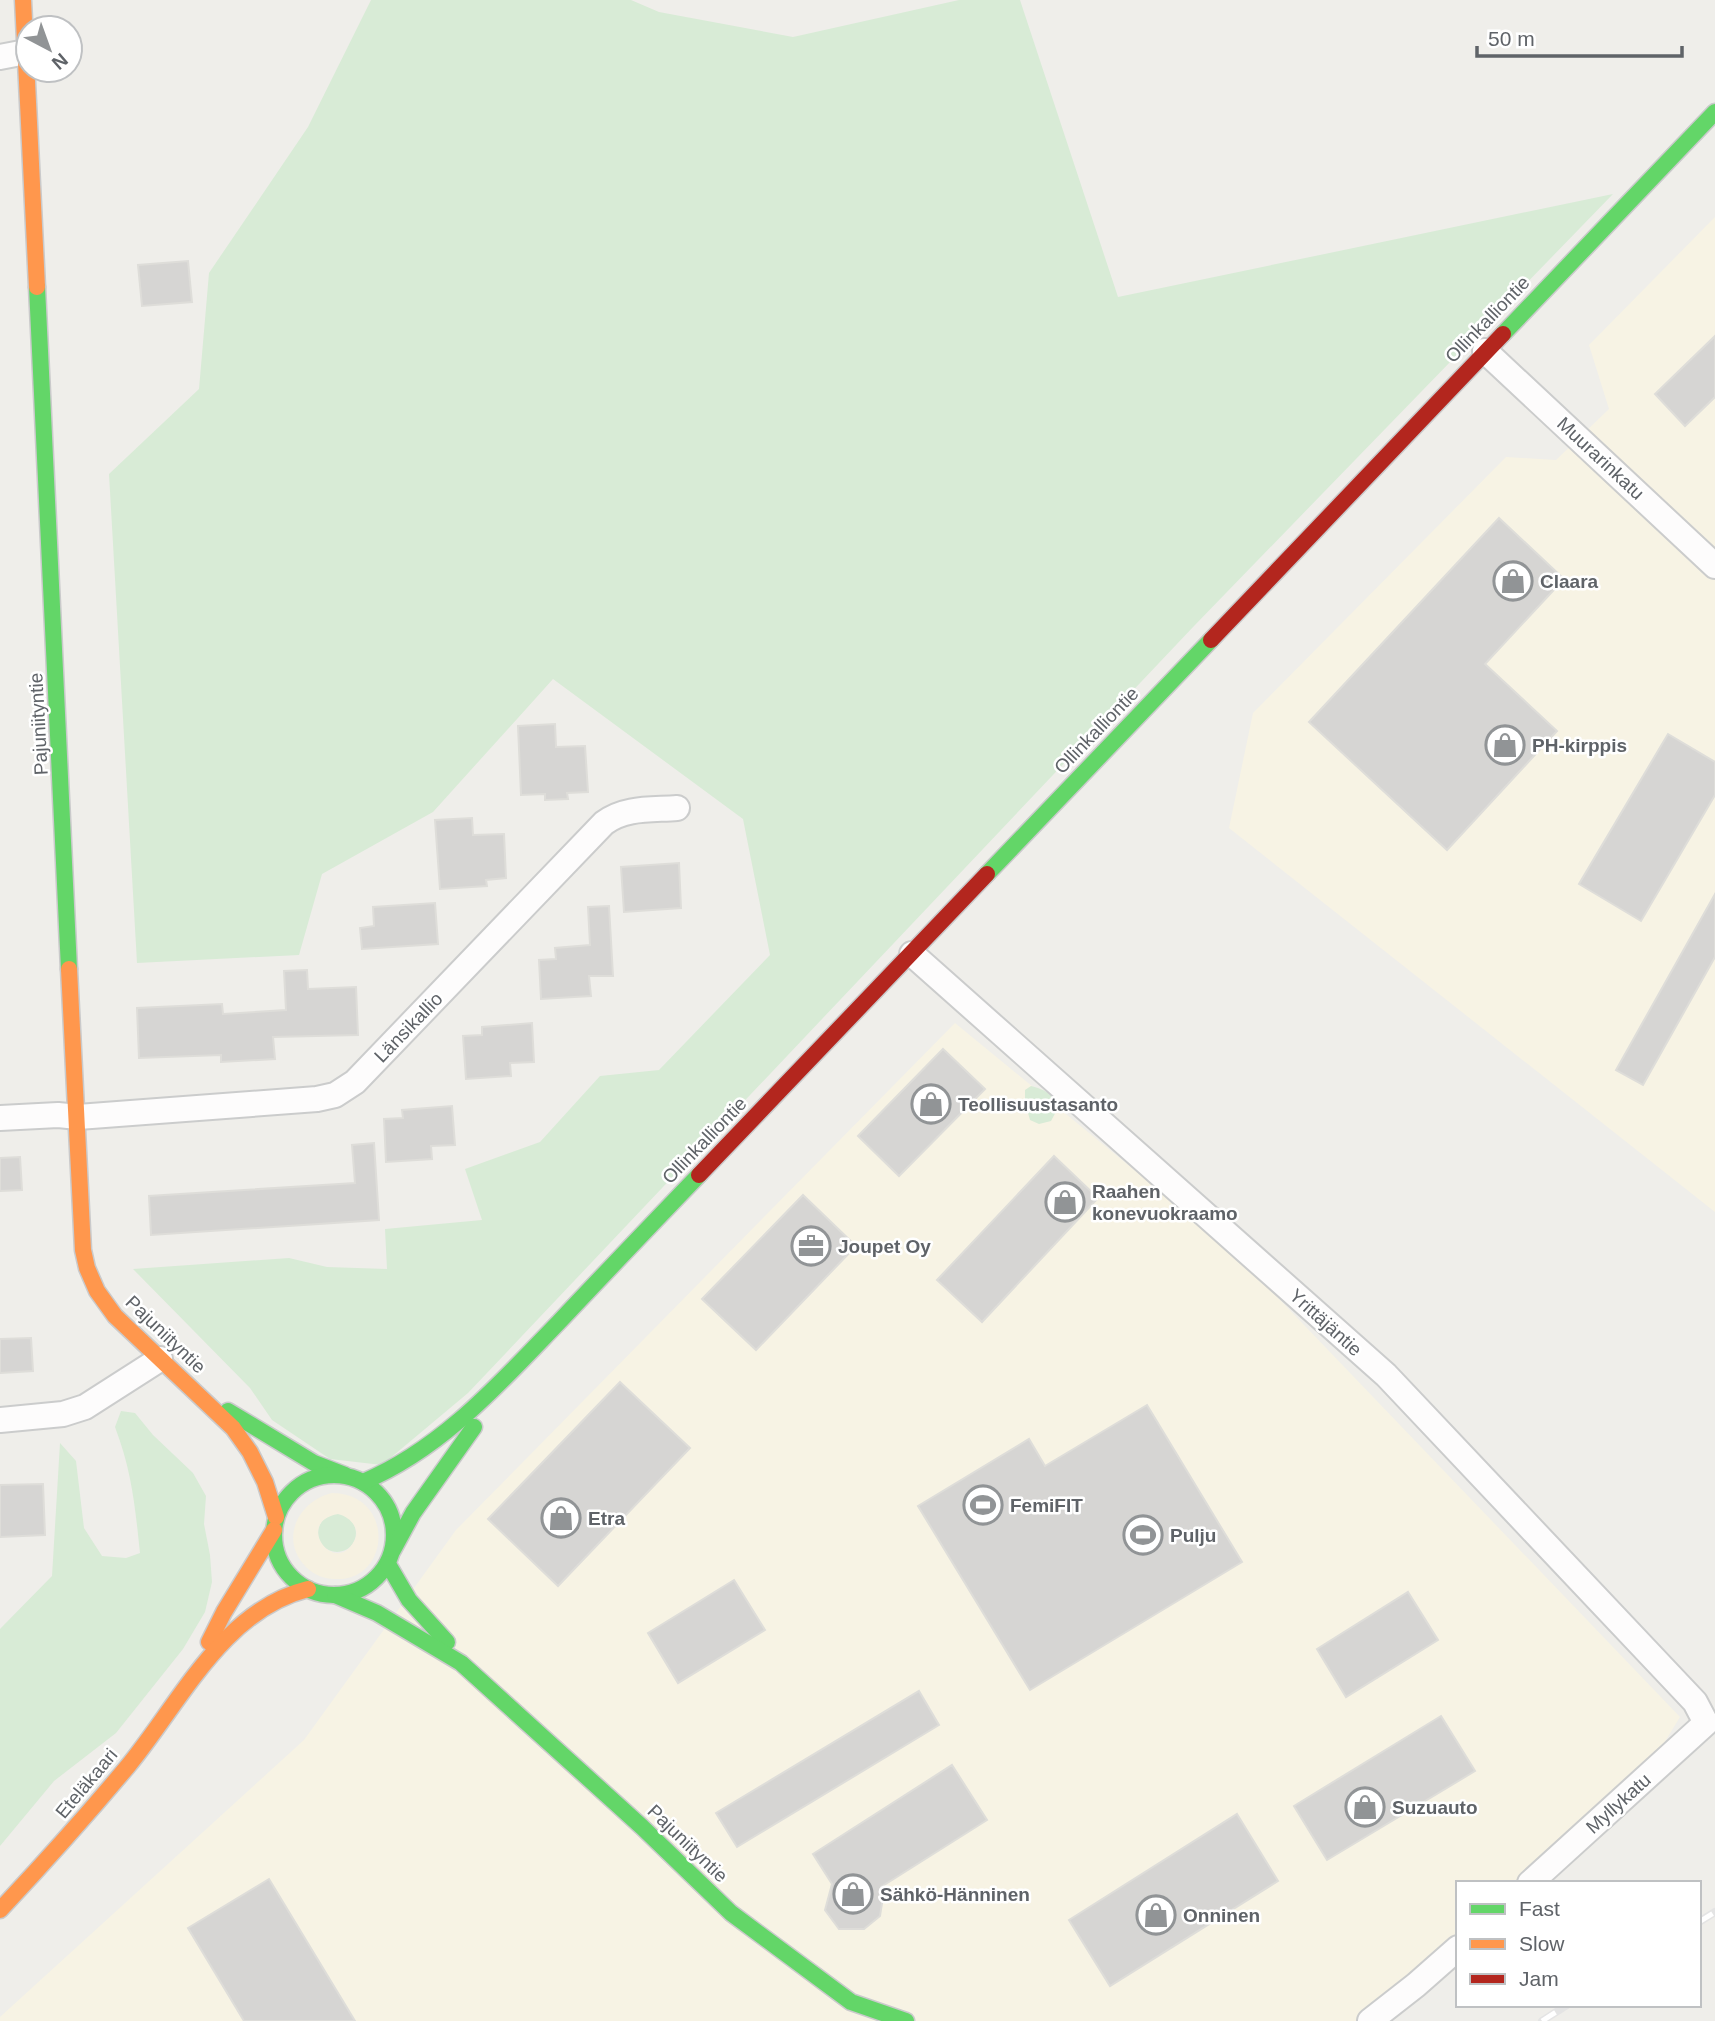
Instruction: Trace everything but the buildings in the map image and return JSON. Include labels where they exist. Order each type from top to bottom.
[{"type":"street","name":"Pajuniityntie","points":[[28,84],[83,1250],[97,1291],[115,1316],[205,1399],[233,1428],[250,1452],[265,1482],[275,1524]]},
{"type":"street","name":"Ollinkalliontie","points":[[363,1482],[405,1464],[463,1419],[507,1377],[1715,112]]},
{"type":"street","name":"Muurarinkatu","points":[[1485,351],[1715,566]]},
{"type":"street","name":"Länsikallio","points":[[0,1118],[58,1115],[78,1117],[317,1099],[346,1089],[604,823],[625,811],[677,808]]},
{"type":"street","name":"Yrittäjäntie","points":[[912,954],[1386,1375],[1682,1686],[1695,1702],[1706,1723]]},
{"type":"street","points":[[0,1420],[63,1414],[85,1407],[160,1359]]},
{"type":"street","name":"Ollinkalliontie","points":[[390,1557],[413,1513],[507,1377]]},
{"type":"street","name":"Pajuniityntie","points":[[205,1399],[314,1463],[345,1475]]},
{"type":"street","points":[[345,1475],[363,1482],[373,1487],[389,1508],[395,1531],[390,1557],[373,1581],[362,1588],[335,1595],[308,1589],[291,1577],[279,1560],[274,1540],[275,1524],[282,1505],[300,1485],[313,1478],[345,1475]]},
{"type":"street","name":"Eteläkaari","points":[[195,1676],[212,1635],[275,1524]]},
{"type":"street","name":"Pajuniityntie","points":[[390,1557],[409,1600],[444,1638],[461,1663]]},
{"type":"street","name":"Eteläkaari","points":[[0,1910],[116,1782],[195,1676],[252,1616],[286,1594],[308,1589]]},
{"type":"street","name":"Pajuniityntie","points":[[335,1595],[377,1614],[461,1663],[642,1827],[731,1913],[851,2002],[906,2021]]},
{"type":"street","name":"Myllykatu","points":[[1532,1881],[1706,1723]]},
{"type":"street","points":[[1370,2021],[1456,1950]]},
{"type":"shaded area","points":[[1715,217],[1715,1212],[1229,828],[1253,713],[1506,457],[1556,460],[1609,409],[1589,345]]},
{"type":"shaded area","points":[[955,1023],[1233,1251],[1680,1717],[1653,1761],[1517,1881],[1456,1881],[1456,1935],[1358,2021],[0,2021],[0,2017],[304,1740],[456,1530]]},
{"type":"green space","points":[[371,0],[631,0],[659,12],[793,37],[959,0],[1020,0],[1118,297],[1613,194],[1194,626],[468,1393],[382,1465],[330,1459],[272,1420],[250,1388],[133,1269],[289,1258],[327,1267],[387,1269],[385,1229],[482,1220],[465,1169],[540,1142],[600,1076],[659,1070],[770,955],[743,819],[553,679],[433,812],[322,874],[299,955],[137,963],[109,474],[199,389],[209,273],[308,127]]},
{"type":"green space","points":[[1031,1086],[1045,1091],[1054,1099],[1058,1108],[1051,1121],[1039,1124],[1030,1120],[1025,1090]]},
{"type":"green space","points":[[121,1411],[135,1413],[153,1435],[193,1473],[206,1496],[204,1524],[212,1582],[205,1612],[183,1649],[116,1733],[54,1781],[0,1846],[0,1629],[52,1576],[60,1443],[76,1461],[84,1528],[102,1556],[126,1558],[140,1553],[129,1474],[115,1427]]},
{"type":"green space","points":[[337,1514],[350,1520],[356,1533],[350,1546],[337,1552],[324,1546],[318,1533],[324,1520]]},
{"type":"sand","points":[[332,1493],[353,1497],[367,1507],[376,1521],[376,1553],[367,1567],[354,1576],[335,1579],[319,1576],[306,1567],[298,1556],[293,1534],[296,1523],[310,1504]],"holes":[[[338,1514],[351,1521],[356,1533],[353,1543],[345,1551],[336,1553],[322,1544],[318,1535],[319,1526],[325,1519]]]},
{"type":"railway","points":[[1701,1921],[1715,1912]]},
{"type":"railway","points":[[1542,2021],[1564,2007]]},
{"type":"traffic: fast","points":[[1503,334],[1715,112]]},
{"type":"traffic: fast","points":[[37,287],[69,969]]},
{"type":"traffic: fast","points":[[987,874],[1211,640]]},
{"type":"traffic: fast","points":[[363,1482],[419,1451],[469,1412],[515,1368],[699,1175]]},
{"type":"traffic: fast","points":[[228,1411],[314,1463],[345,1475]]},
{"type":"traffic: fast","points":[[393,1550],[413,1513],[474,1427]]},
{"type":"traffic: fast","points":[[334,1475],[357,1479],[377,1492],[390,1512],[394,1535],[390,1558],[377,1578],[357,1591],[334,1595],[311,1591],[291,1578],[278,1558],[274,1535],[278,1512],[291,1492],[311,1479],[334,1475]]},
{"type":"traffic: fast","points":[[388,1564],[409,1600],[447,1642]]},
{"type":"traffic: fast","points":[[335,1595],[377,1613],[461,1663],[642,1827],[731,1913],[851,2002],[906,2021]]},
{"type":"traffic: slow","points":[[23,0],[37,287]]},
{"type":"traffic: slow","points":[[69,969],[83,1250],[87,1268],[97,1291],[115,1316],[233,1428],[250,1452],[265,1482],[276,1517]]},
{"type":"traffic: slow","points":[[209,1642],[274,1530]]},
{"type":"traffic: slow","points":[[0,1910],[128,1766],[185,1688],[227,1638],[251,1617],[278,1600],[308,1589]]},
{"type":"traffic: jam","points":[[1211,640],[1503,334]]},
{"type":"traffic: jam","points":[[699,1175],[987,874]]},
{"type":"place","name":"Claara","points":[[1513,581]]},
{"type":"place","name":"PH-kirppis","points":[[1505,745]]},
{"type":"place","name":"Teollisuustasanto","points":[[931,1104]]},
{"type":"place","name":"Raahen konevuokraamo","points":[[1065,1202]]},
{"type":"place","name":"Joupet Oy","points":[[811,1246]]},
{"type":"place","name":"FemiFIT","points":[[983,1505]]},
{"type":"place","name":"Etra","points":[[561,1518]]},
{"type":"place","name":"Pulju","points":[[1143,1535]]},
{"type":"place","name":"Suzuauto","points":[[1365,1807]]},
{"type":"place","name":"Sähkö-Hänninen","points":[[853,1894]]},
{"type":"place","name":"Onninen","points":[[1156,1915]]}]
